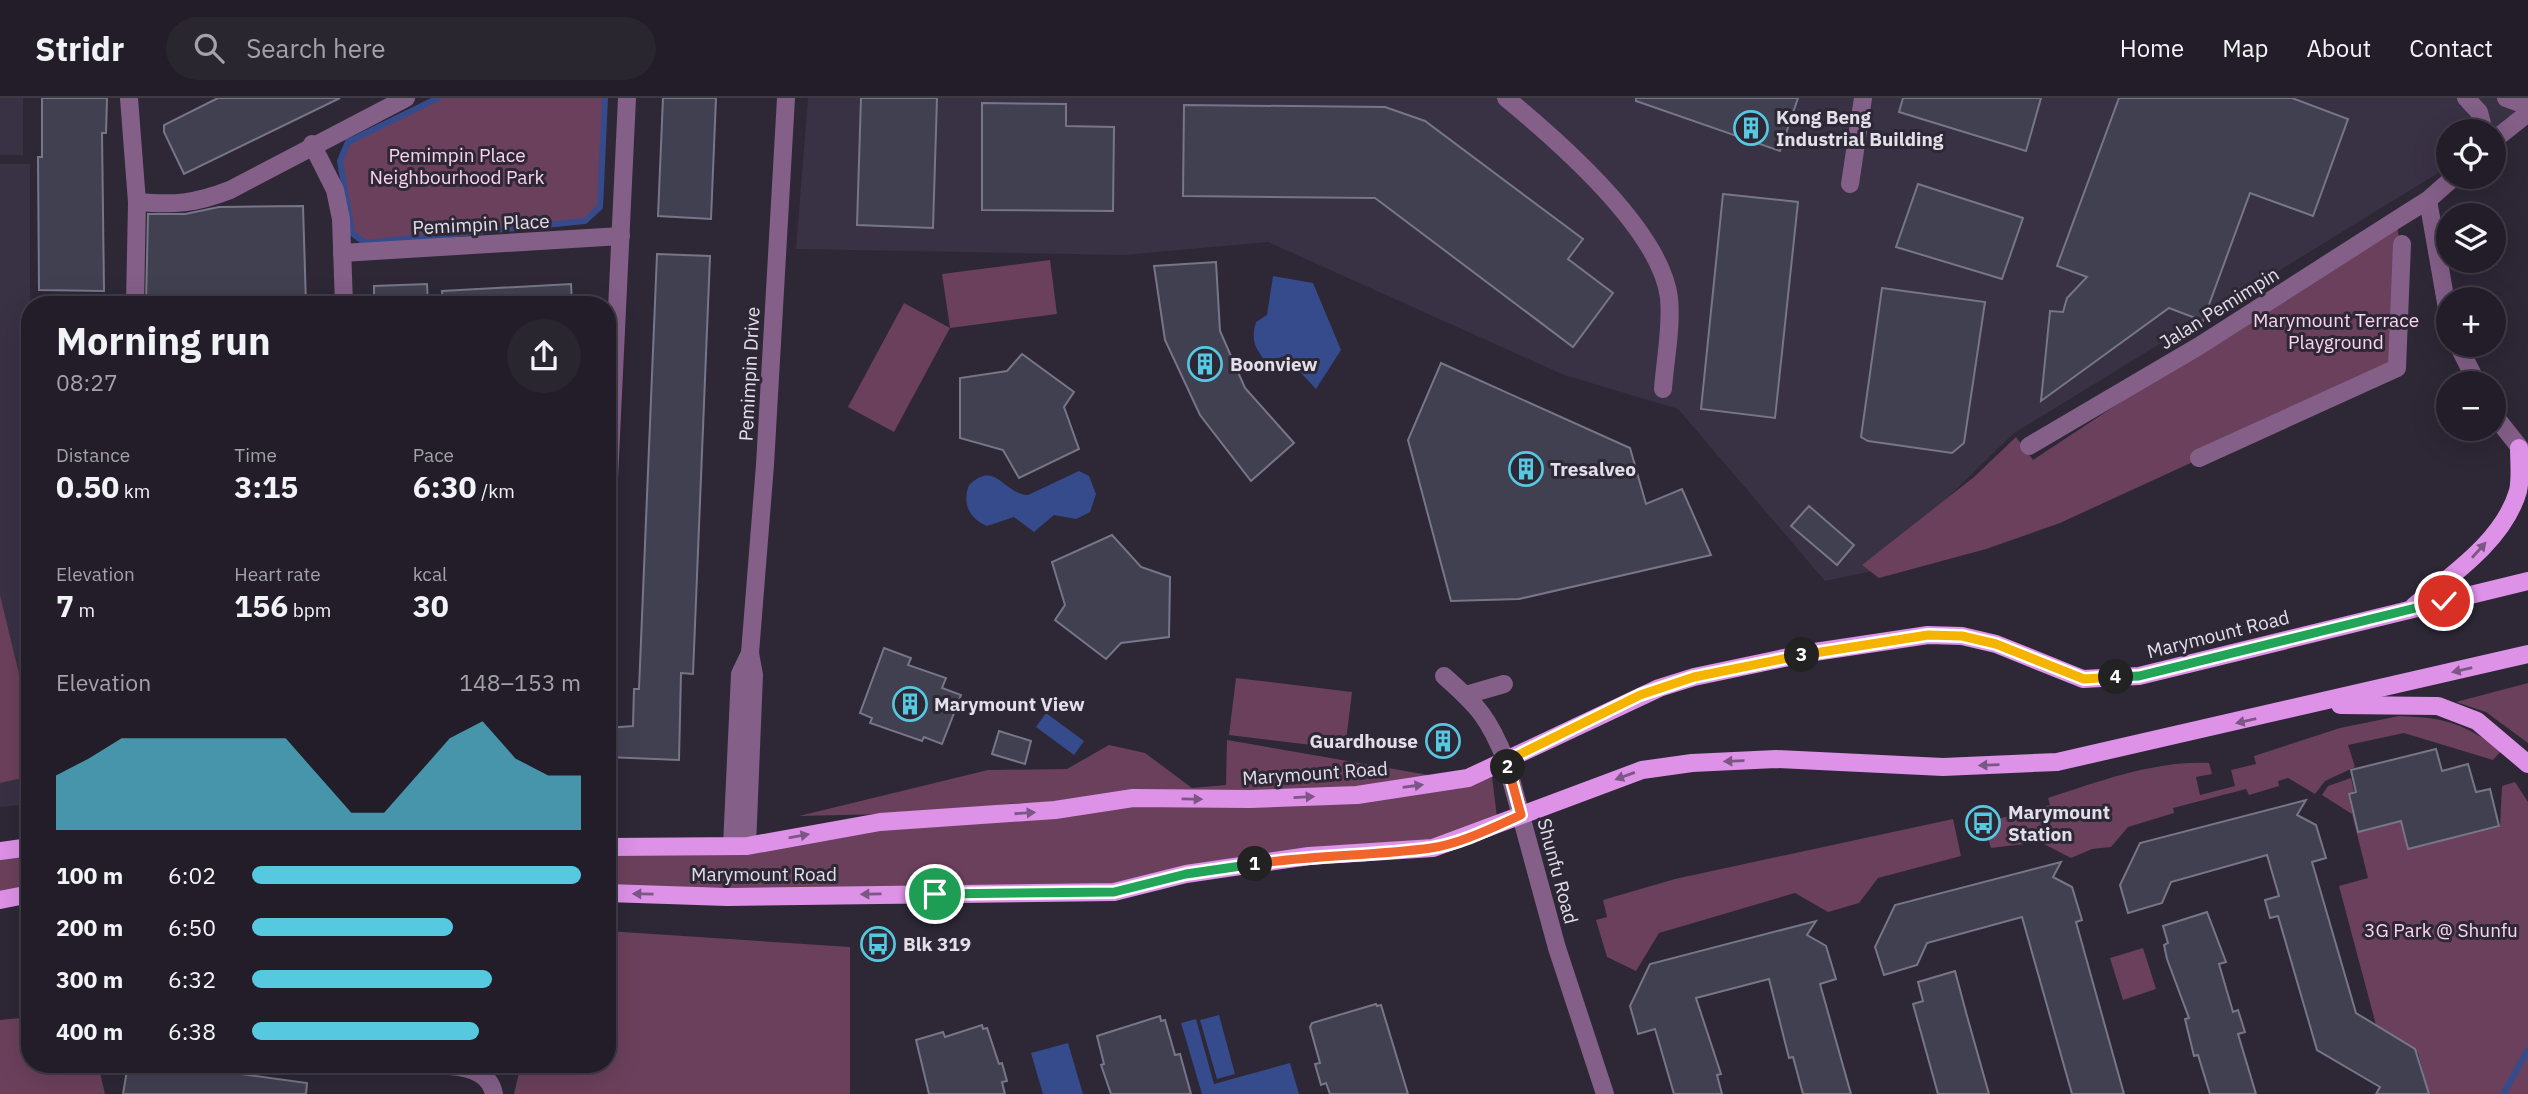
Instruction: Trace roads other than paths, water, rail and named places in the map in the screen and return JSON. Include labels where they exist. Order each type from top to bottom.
[{"type":"main road","points":[[2409,610],[2467,563],[2508,512],[2518,489],[2524,453]]},
{"type":"main road","name":"Marymount Road","points":[[616,847],[739,846],[880,822],[1055,810],[1133,798],[1250,799],[1357,795],[1468,778],[1640,695],[1694,677],[1808,653],[1928,635],[1962,636],[1996,644],[2084,679],[2139,676],[2528,581]]},
{"type":"main road","name":"Marymount Road","points":[[616,894],[727,897],[1114,892],[1186,874],[1309,856],[1433,848],[1642,770],[1667,765],[1776,759],[1943,767],[2057,762],[2528,654]]},
{"type":"main road","points":[[2312,705],[2438,706],[2477,721],[2528,764]]},
{"type":"main road","points":[[0,851],[21,848]]},
{"type":"main road","points":[[0,900],[21,896]]},
{"type":"street","points":[[129,98],[137,202],[135,296]]},
{"type":"street","points":[[137,202],[173,205],[199,202],[229,190],[312,144],[406,98]]},
{"type":"street","points":[[616,331],[627,98]]},
{"type":"street","name":"Pemimpin Drive","points":[[739,846],[740,674],[750,653],[765,465],[786,98]]},
{"type":"street","points":[[1506,98],[1581,163],[1653,255],[1669,298],[1663,389]]},
{"type":"street","points":[[1850,184],[1863,98]]},
{"type":"street","points":[[2466,98],[2479,112],[2481,119]]},
{"type":"street","points":[[2506,98],[2528,106]]},
{"type":"street","points":[[2506,130],[2528,113]]},
{"type":"street","points":[[312,144],[335,190],[341,219],[344,296]]},
{"type":"street","name":"Jalan Pemimpin","points":[[2029,446],[2187,353],[2428,200],[2440,189]]},
{"type":"street","points":[[2428,200],[2443,287]]},
{"type":"street","name":"Pemimpin Place","points":[[342,253],[471,243],[557,242],[621,236]]},
{"type":"street","points":[[2199,458],[2397,368],[2402,244]]},
{"type":"street","points":[[2506,430],[2524,453]]},
{"type":"street","name":"Shunfu Road","points":[[1444,676],[1478,705],[1495,731],[1506,761],[1557,948],[1605,1094]]},
{"type":"street","points":[[1466,695],[1504,684]]},
{"type":"street","points":[[483,1073],[490,1080],[494,1094]]},
{"type":"water","points":[[1273,276],[1313,283],[1341,350],[1316,389],[1285,356],[1266,362],[1256,347],[1256,322],[1267,315]]},
{"type":"water","points":[[1079,471],[1089,476],[1096,494],[1090,512],[1076,519],[1054,515],[1034,532],[1014,517],[987,526],[972,515],[967,504],[969,485],[986,475],[993,476],[1019,493],[1028,495]]},
{"type":"water","points":[[1046,713],[1084,741],[1074,755],[1036,727]]},
{"type":"water","points":[[1219,1015],[1235,1074],[1217,1079],[1200,1020]]},
{"type":"water","points":[[1196,1019],[1214,1084],[1290,1063],[1299,1094],[1202,1094],[1181,1023]]},
{"type":"water","points":[[1068,1043],[1083,1094],[1043,1094],[1031,1053]]},
{"type":"waterway","points":[[438,98],[348,142],[340,161],[352,233],[365,243],[585,221],[600,207],[605,98]]},
{"type":"waterway","points":[[2503,1094],[2528,1050]]},
{"type":"place","name":"Kong Beng Industrial Building","points":[[1751,128]]},
{"type":"place","name":"Boonview","points":[[1205,364]]},
{"type":"place","name":"Tresalveo","points":[[1526,469]]},
{"type":"place","name":"Marymount View","points":[[910,704]]},
{"type":"place","name":"Guardhouse","points":[[1443,741]]},
{"type":"place","name":"Marymount Station","points":[[1983,823]]},
{"type":"place","name":"Blk 319","points":[[878,944]]},
{"type":"park label","name":"Pemimpin Place Neighbourhood Park","points":[[457,166]]},
{"type":"park label","name":"Marymount Terrace Playground","points":[[2336,331]]},
{"type":"park label","name":"3G Park @ Shunfu","points":[[2441,930]]}]
